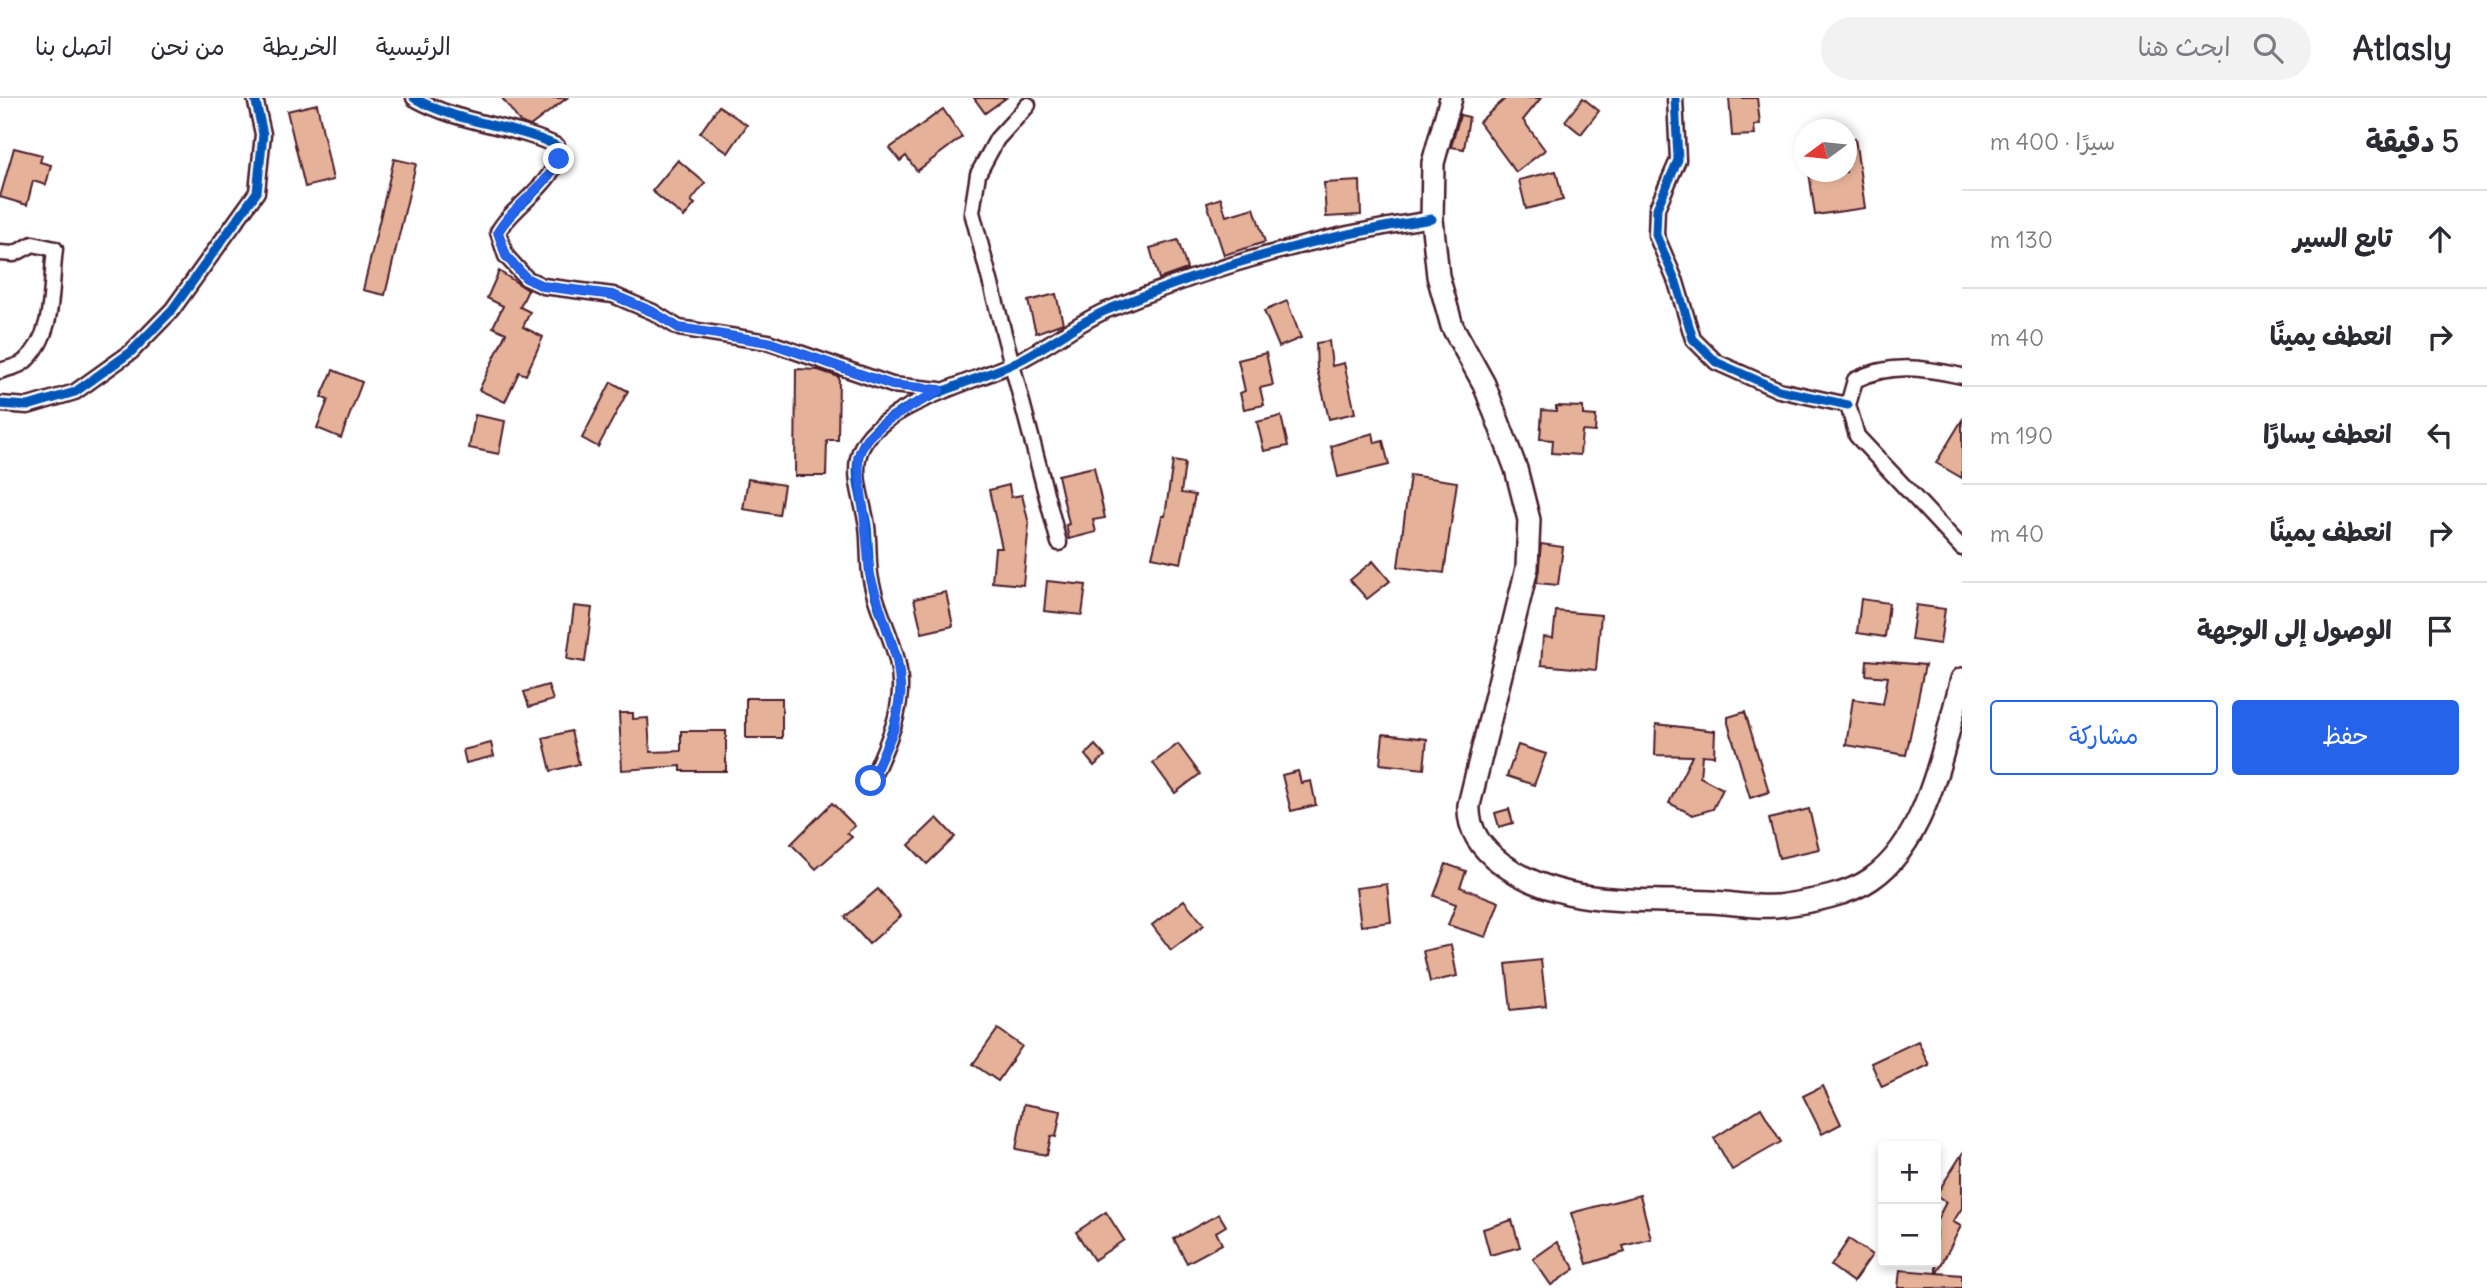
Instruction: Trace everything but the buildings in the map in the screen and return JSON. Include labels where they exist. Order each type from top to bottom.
[{"type":"main road","points":[[1451,98],[1433,163],[1432,219],[1438,276],[1452,326],[1484,384],[1516,469],[1529,520],[1527,568],[1469,805],[1468,817],[1479,844],[1518,874],[1568,893],[1783,906],[1833,895],[1871,879],[1904,842],[1928,802],[1962,679]]},
{"type":"street","points":[[0,404],[29,407],[75,392],[131,352],[173,310],[257,192],[263,134],[255,98]]},
{"type":"street","points":[[414,98],[452,116],[540,138],[557,146],[559,159],[552,174],[508,215],[498,232],[506,256],[526,278],[542,286],[613,295],[653,312],[679,328],[768,342],[892,385],[940,390]]},
{"type":"street","points":[[1675,98],[1678,160],[1657,208],[1656,235],[1676,282],[1693,339],[1716,362],[1779,390],[1848,405]]},
{"type":"street","points":[[1028,105],[998,139],[978,174],[972,212],[1059,543]]},
{"type":"street","points":[[871,781],[895,728],[901,693],[897,661],[870,575],[858,457],[866,439],[888,420],[940,390],[1012,365],[1106,311],[1202,276],[1355,230],[1432,219]]},
{"type":"street","points":[[0,253],[14,254],[33,243],[55,249],[52,307],[45,320],[42,338],[23,363],[0,371]]},
{"type":"street","points":[[1962,376],[1917,366],[1877,369],[1855,380],[1848,405],[1857,436],[1962,548]]},
{"type":"cycle path","points":[[0,404],[28,406],[75,392],[131,352],[172,310],[257,192],[263,134],[255,98]]},
{"type":"cycle path","points":[[414,98],[431,107],[557,146],[553,170],[498,232],[506,256],[526,278],[543,286],[613,295],[653,312],[679,328],[768,342],[892,385],[940,390]]},
{"type":"cycle path","points":[[1675,98],[1678,160],[1657,208],[1656,235],[1676,282],[1693,339],[1716,362],[1779,390],[1848,405]]},
{"type":"cycle path","points":[[871,781],[894,722],[900,676],[878,607],[869,568],[867,526],[857,476],[858,459],[865,441],[899,412],[947,389],[1010,365],[1094,316],[1146,294],[1308,243],[1432,219]]},
{"type":"route","points":[[559,159],[552,174],[508,215],[498,232],[506,256],[526,278],[542,286],[613,295],[653,312],[679,328],[768,342],[892,385],[940,390],[888,420],[866,439],[858,457],[870,575],[897,661],[901,693],[895,728],[871,781]]}]
